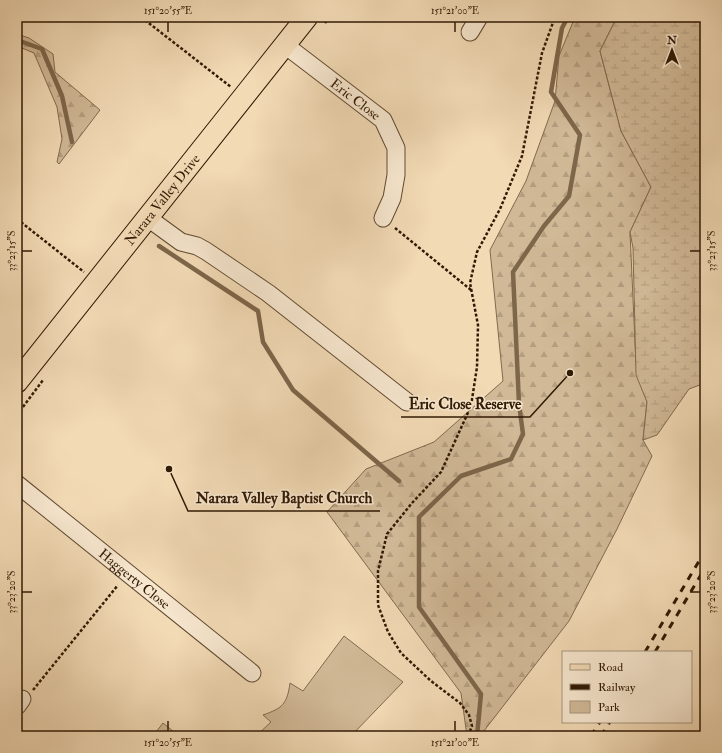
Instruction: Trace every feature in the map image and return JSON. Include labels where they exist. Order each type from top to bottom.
[{"type":"main road","name":"Narara Valley Drive","points":[[17,382],[308,17]]},
{"type":"street","points":[[470,32],[479,17]]},
{"type":"street","name":"Eric Close","points":[[286,45],[383,120],[396,148],[396,175],[392,198],[385,215]]},
{"type":"street","points":[[148,218],[181,242],[197,246],[206,251],[268,293],[407,402]]},
{"type":"street","name":"Haggerty Close","points":[[17,484],[252,673]]},
{"type":"path","points":[[141,17],[231,88],[235,83]]},
{"type":"path","points":[[468,736],[472,726],[469,715],[460,703],[431,681],[401,653],[388,632],[378,605],[378,571],[387,534],[412,503],[441,472],[471,406],[477,367],[478,325],[470,283],[477,252],[500,208],[522,156],[542,53],[556,17]]},
{"type":"path","points":[[385,215],[396,229],[472,290]]},
{"type":"path","points":[[17,219],[97,282]]},
{"type":"path","points":[[20,703],[38,686],[128,573]]},
{"type":"green space","points":[[575,17],[617,17],[600,51],[621,131],[651,187],[630,232],[636,365],[647,402],[643,440],[652,456],[617,529],[569,621],[480,736],[467,736],[461,693],[327,512],[366,469],[434,442],[503,381],[490,250],[526,181],[555,101],[559,56]]},
{"type":"green space","points":[[617,17],[705,17],[705,383],[689,389],[657,435],[643,440],[647,402],[636,375],[633,248],[630,232],[651,187],[621,131],[600,51]]},
{"type":"green space","points":[[17,34],[29,38],[53,54],[55,72],[100,110],[59,164],[57,162],[62,139],[57,107],[34,53],[17,46]]},
{"type":"green space","points":[[344,636],[403,682],[351,736],[256,736],[271,722],[263,715],[280,707],[285,701],[290,683],[303,691]]},
{"type":"green space","points":[[163,723],[179,736],[153,736]]},
{"type":"waterway","points":[[477,736],[481,694],[419,607],[419,517],[461,476],[511,459],[523,434],[519,404],[513,272],[544,226],[569,196],[580,135],[551,92],[562,28],[568,17]]},
{"type":"waterway","points":[[17,40],[42,49],[62,96],[72,142]]},
{"type":"waterway","points":[[159,246],[258,311],[263,342],[293,390],[399,481]]},
{"type":"railway","points":[[646,651],[705,551]]},
{"type":"railway","points":[[656,651],[705,568]]},
{"type":"railway","points":[[591,736],[599,723]]},
{"type":"railway","points":[[601,736],[609,723]]},
{"type":"place","name":"Eric Close Reserve","points":[[570,373]]},
{"type":"place","name":"Narara Valley Baptist Church","points":[[169,469]]}]
